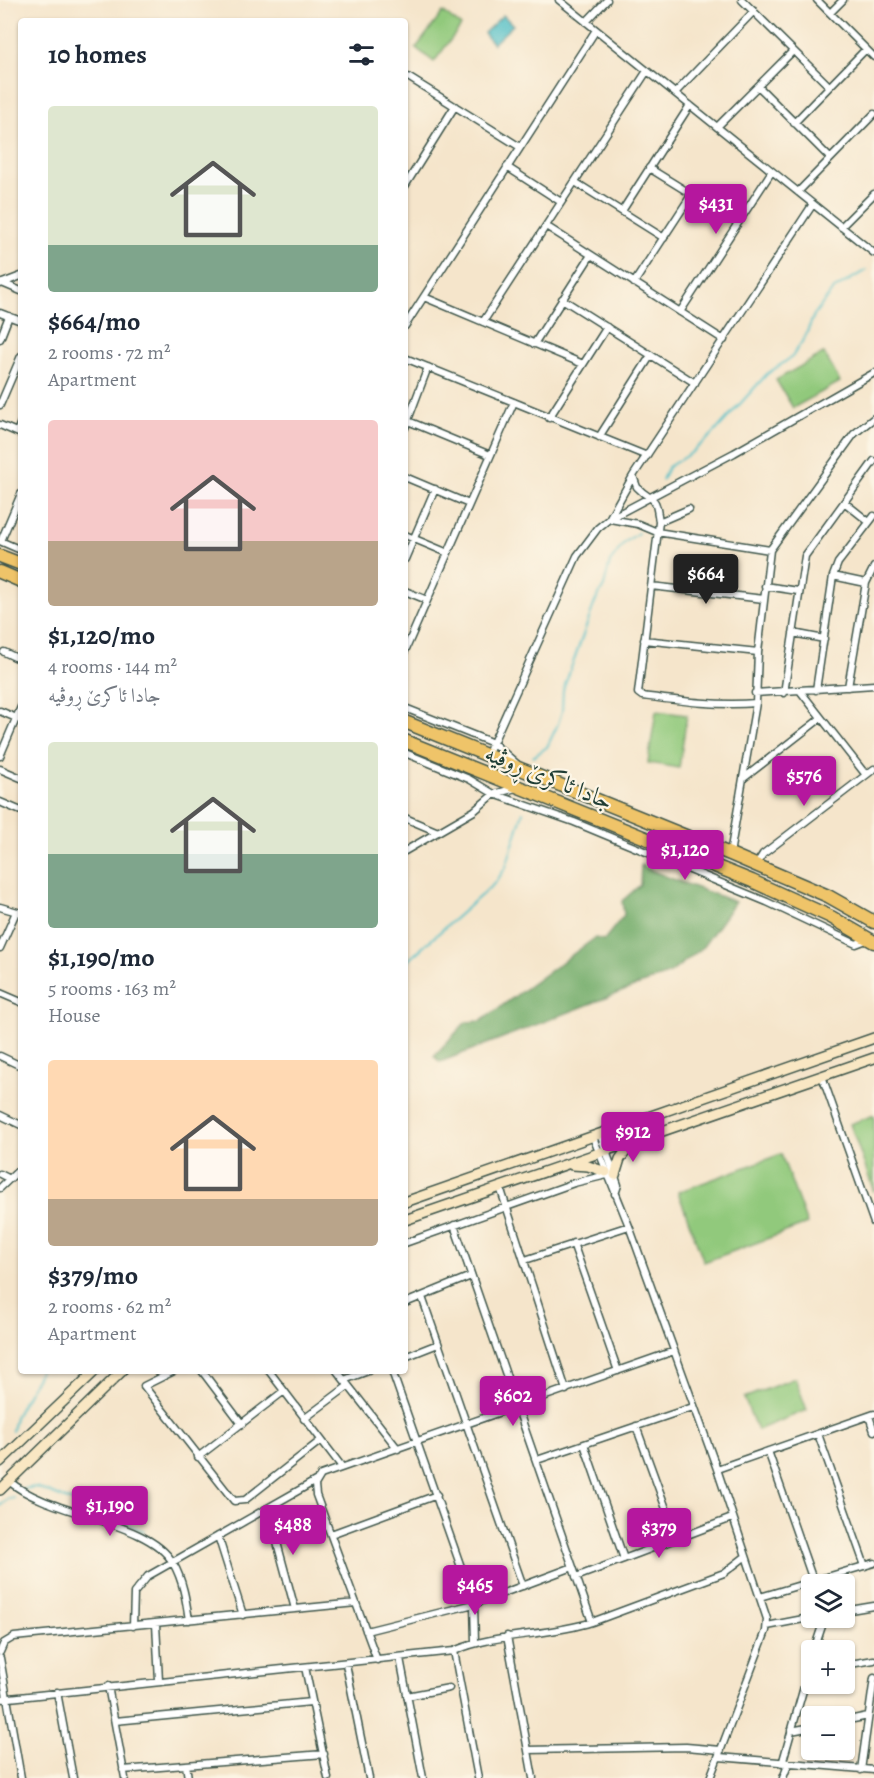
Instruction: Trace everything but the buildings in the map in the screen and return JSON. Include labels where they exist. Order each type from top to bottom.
[{"type":"highway","points":[[0,556],[18,563]]},
{"type":"highway","points":[[0,572],[11,579]]},
{"type":"highway","name":"جادا ئاکرێ ڕوڤیە","points":[[408,723],[730,854],[828,896],[874,922]]},
{"type":"highway","name":"جادا ئاکرێ ڕوڤیە","points":[[408,742],[804,904],[872,940]]},
{"type":"highway","points":[[681,867],[686,855]]},
{"type":"main road","points":[[408,1201],[874,1038]]},
{"type":"main road","points":[[409,1219],[874,1058]]},
{"type":"main road","points":[[777,1072],[783,1088]]},
{"type":"main road","points":[[563,1166],[588,1166],[609,1174],[633,1142]]},
{"type":"main road","points":[[0,1462],[92,1374]]},
{"type":"main road","points":[[0,1490],[119,1374]]},
{"type":"street","points":[[559,0],[874,254]]},
{"type":"street","points":[[586,22],[607,0]]},
{"type":"street","points":[[742,0],[828,86]]},
{"type":"street","points":[[817,0],[874,57]]},
{"type":"street","points":[[831,13],[843,0]]},
{"type":"street","points":[[675,93],[754,11]]},
{"type":"street","points":[[408,321],[596,30]]},
{"type":"street","points":[[794,123],[866,49]]},
{"type":"street","points":[[717,127],[793,51]]},
{"type":"street","points":[[483,322],[647,71]]},
{"type":"street","points":[[408,77],[520,147]]},
{"type":"street","points":[[758,86],[830,158]]},
{"type":"street","points":[[622,211],[690,105]]},
{"type":"street","points":[[408,181],[455,106]]},
{"type":"street","points":[[798,192],[874,114]]},
{"type":"street","points":[[507,167],[561,202]]},
{"type":"street","points":[[650,168],[738,223]]},
{"type":"street","points":[[680,312],[771,171]]},
{"type":"street","points":[[575,182],[664,238]]},
{"type":"street","points":[[634,283],[692,194]]},
{"type":"street","points":[[841,227],[874,194]]},
{"type":"street","points":[[609,519],[613,508],[633,476],[813,204]]},
{"type":"street","points":[[546,226],[724,340]]},
{"type":"street","points":[[534,344],[591,255]]},
{"type":"street","points":[[1,284],[18,277]]},
{"type":"street","points":[[1,284],[18,290]]},
{"type":"street","points":[[424,297],[583,364]]},
{"type":"street","points":[[562,299],[695,383]]},
{"type":"street","points":[[0,313],[18,320]]},
{"type":"street","points":[[0,339],[9,316]]},
{"type":"street","points":[[549,418],[607,327]]},
{"type":"street","points":[[599,437],[651,356]]},
{"type":"street","points":[[408,359],[647,456]]},
{"type":"street","points":[[0,405],[18,363]]},
{"type":"street","points":[[428,367],[408,421],[490,455]]},
{"type":"street","points":[[487,756],[577,556],[598,528],[609,519],[734,453],[874,373]]},
{"type":"street","points":[[408,642],[513,402]]},
{"type":"street","points":[[730,854],[756,703],[758,652],[770,550],[854,434],[874,418]]},
{"type":"street","points":[[0,425],[18,433]]},
{"type":"street","points":[[784,693],[805,556],[874,461]]},
{"type":"street","points":[[633,476],[640,491],[652,495],[657,502],[659,522],[644,640],[640,695],[725,705],[756,703]]},
{"type":"street","points":[[408,478],[469,504]]},
{"type":"street","points":[[408,552],[435,489]]},
{"type":"street","points":[[18,501],[0,541],[18,549]]},
{"type":"street","points":[[816,690],[833,576],[838,563],[872,519],[844,502]]},
{"type":"street","points":[[659,522],[689,509]]},
{"type":"street","points":[[609,519],[638,524],[657,532],[770,550]]},
{"type":"street","points":[[408,536],[448,553]]},
{"type":"street","points":[[848,687],[866,583],[874,567]]},
{"type":"street","points":[[833,576],[866,583]]},
{"type":"street","points":[[651,586],[764,599]]},
{"type":"street","points":[[765,586],[798,591]]},
{"type":"street","points":[[408,592],[427,600]]},
{"type":"street","points":[[793,633],[824,639]]},
{"type":"street","points":[[644,640],[758,652]]},
{"type":"street","points":[[4,652],[18,659]]},
{"type":"street","points":[[755,693],[801,692],[874,685]]},
{"type":"street","points":[[801,692],[866,775]]},
{"type":"street","points":[[408,709],[493,742],[509,754],[522,770]]},
{"type":"street","points":[[0,711],[18,719]]},
{"type":"street","points":[[744,778],[821,718]]},
{"type":"street","points":[[0,756],[18,721]]},
{"type":"street","points":[[408,754],[469,779],[494,794],[574,822],[767,902],[856,944],[872,940]]},
{"type":"street","points":[[756,866],[763,854],[874,769]]},
{"type":"street","points":[[0,770],[18,777]]},
{"type":"street","points":[[494,777],[494,794]]},
{"type":"street","points":[[408,849],[474,811],[494,794],[518,787]]},
{"type":"street","points":[[0,802],[18,810]]},
{"type":"street","points":[[408,819],[438,832]]},
{"type":"street","points":[[0,907],[18,912]]},
{"type":"street","points":[[0,948],[18,914]]},
{"type":"street","points":[[0,993],[18,1001]]},
{"type":"street","points":[[0,1056],[18,1065]]},
{"type":"street","points":[[822,1076],[874,1223]]},
{"type":"street","points":[[0,1115],[18,1124]]},
{"type":"street","points":[[596,1136],[609,1174],[618,1185],[615,1195],[629,1226],[717,1469],[760,1597],[767,1626],[710,1778]]},
{"type":"street","points":[[0,1188],[18,1171]]},
{"type":"street","points":[[0,1174],[10,1179]]},
{"type":"street","points":[[408,1242],[574,1183],[609,1174]]},
{"type":"street","points":[[500,1187],[566,1390]]},
{"type":"street","points":[[454,1225],[592,1622]]},
{"type":"street","points":[[525,1260],[629,1226]]},
{"type":"street","points":[[573,1243],[618,1371]]},
{"type":"street","points":[[408,1302],[471,1276]]},
{"type":"street","points":[[422,1296],[523,1586]]},
{"type":"street","points":[[408,1356],[438,1344]]},
{"type":"street","points":[[133,1626],[132,1601],[140,1583],[326,1473],[674,1351]]},
{"type":"street","points":[[168,1374],[144,1386],[228,1495],[240,1502],[320,1441]]},
{"type":"street","points":[[204,1374],[242,1424]]},
{"type":"street","points":[[271,1374],[342,1467]]},
{"type":"street","points":[[339,1374],[398,1449]]},
{"type":"street","points":[[304,1419],[346,1383],[362,1374]]},
{"type":"street","points":[[393,1374],[474,1604],[475,1642]]},
{"type":"street","points":[[198,1457],[284,1391]]},
{"type":"street","points":[[537,1461],[693,1407]]},
{"type":"street","points":[[717,1469],[872,1415],[874,1431]]},
{"type":"street","points":[[636,1426],[676,1539]]},
{"type":"street","points":[[818,1434],[865,1566]]},
{"type":"street","points":[[584,1444],[624,1559]]},
{"type":"street","points":[[768,1451],[811,1574]]},
{"type":"street","points":[[317,1480],[316,1495],[377,1660]]},
{"type":"street","points":[[9,1481],[26,1495],[144,1539],[161,1548],[173,1563],[183,1587],[189,1620]]},
{"type":"street","points":[[331,1534],[437,1495]]},
{"type":"street","points":[[268,1509],[295,1609]]},
{"type":"street","points":[[576,1577],[732,1518]]},
{"type":"street","points":[[218,1536],[243,1615]]},
{"type":"street","points":[[3,1699],[108,1686],[454,1652],[475,1642],[575,1628],[724,1573],[746,1556]]},
{"type":"street","points":[[841,1574],[874,1563]]},
{"type":"street","points":[[366,1630],[474,1604],[573,1567]]},
{"type":"street","points":[[760,1597],[801,1586]]},
{"type":"street","points":[[0,1652],[4,1643],[14,1637],[356,1603]]},
{"type":"street","points":[[855,1609],[874,1606]]},
{"type":"street","points":[[767,1626],[801,1619]]},
{"type":"street","points":[[156,1624],[159,1681]]},
{"type":"street","points":[[507,1636],[533,1778]]},
{"type":"street","points":[[454,1652],[478,1778]]},
{"type":"street","points":[[0,1658],[3,1699],[21,1778]]},
{"type":"street","points":[[400,1658],[423,1778]]},
{"type":"street","points":[[855,1663],[874,1660]]},
{"type":"street","points":[[346,1664],[369,1778]]},
{"type":"street","points":[[305,1667],[328,1778]]},
{"type":"street","points":[[861,1770],[874,1678]]},
{"type":"street","points":[[108,1686],[125,1778]]},
{"type":"street","points":[[407,1696],[449,1688]]},
{"type":"street","points":[[57,1692],[73,1778]]},
{"type":"street","points":[[783,1778],[791,1731],[803,1694]]},
{"type":"street","points":[[115,1721],[311,1702]]},
{"type":"street","points":[[855,1719],[868,1716]]},
{"type":"street","points":[[791,1731],[801,1729]]},
{"type":"street","points":[[528,1750],[686,1748],[785,1764],[874,1770]]},
{"type":"street","points":[[123,1770],[324,1754]]},
{"type":"street","points":[[186,1765],[188,1778]]},
{"type":"green space","points":[[443,12],[461,26],[434,62],[416,48]]},
{"type":"green space","points":[[824,353],[840,382],[793,408],[776,380]]},
{"type":"green space","points":[[656,711],[687,715],[679,768],[648,763]]},
{"type":"green space","points":[[641,865],[664,876],[735,902],[702,948],[670,973],[440,1062],[434,1056],[466,1022],[481,1021],[595,938],[604,940],[624,915],[622,901],[640,885]]},
{"type":"green space","points":[[874,1115],[874,1192],[850,1124]]},
{"type":"green space","points":[[781,1154],[807,1224],[704,1262],[678,1192]]},
{"type":"green space","points":[[795,1378],[807,1410],[757,1430],[744,1398]]},
{"type":"water","points":[[503,15],[513,25],[493,44],[484,33]]},
{"type":"waterway","points":[[662,480],[668,467],[691,453],[712,435],[767,374],[792,357],[805,337],[814,315],[833,290],[866,270]]},
{"type":"waterway","points":[[533,757],[547,747],[558,724],[562,711],[563,690],[595,602],[604,586],[610,562],[625,542],[638,533]]},
{"type":"waterway","points":[[408,960],[496,882],[506,867],[523,812]]},
{"type":"waterway","points":[[12,1431],[15,1417],[38,1374]]},
{"type":"waterway","points":[[24,1489],[36,1487],[144,1531]]},
{"type":"waterway","points":[[0,1506],[7,1499],[14,1498]]}]
